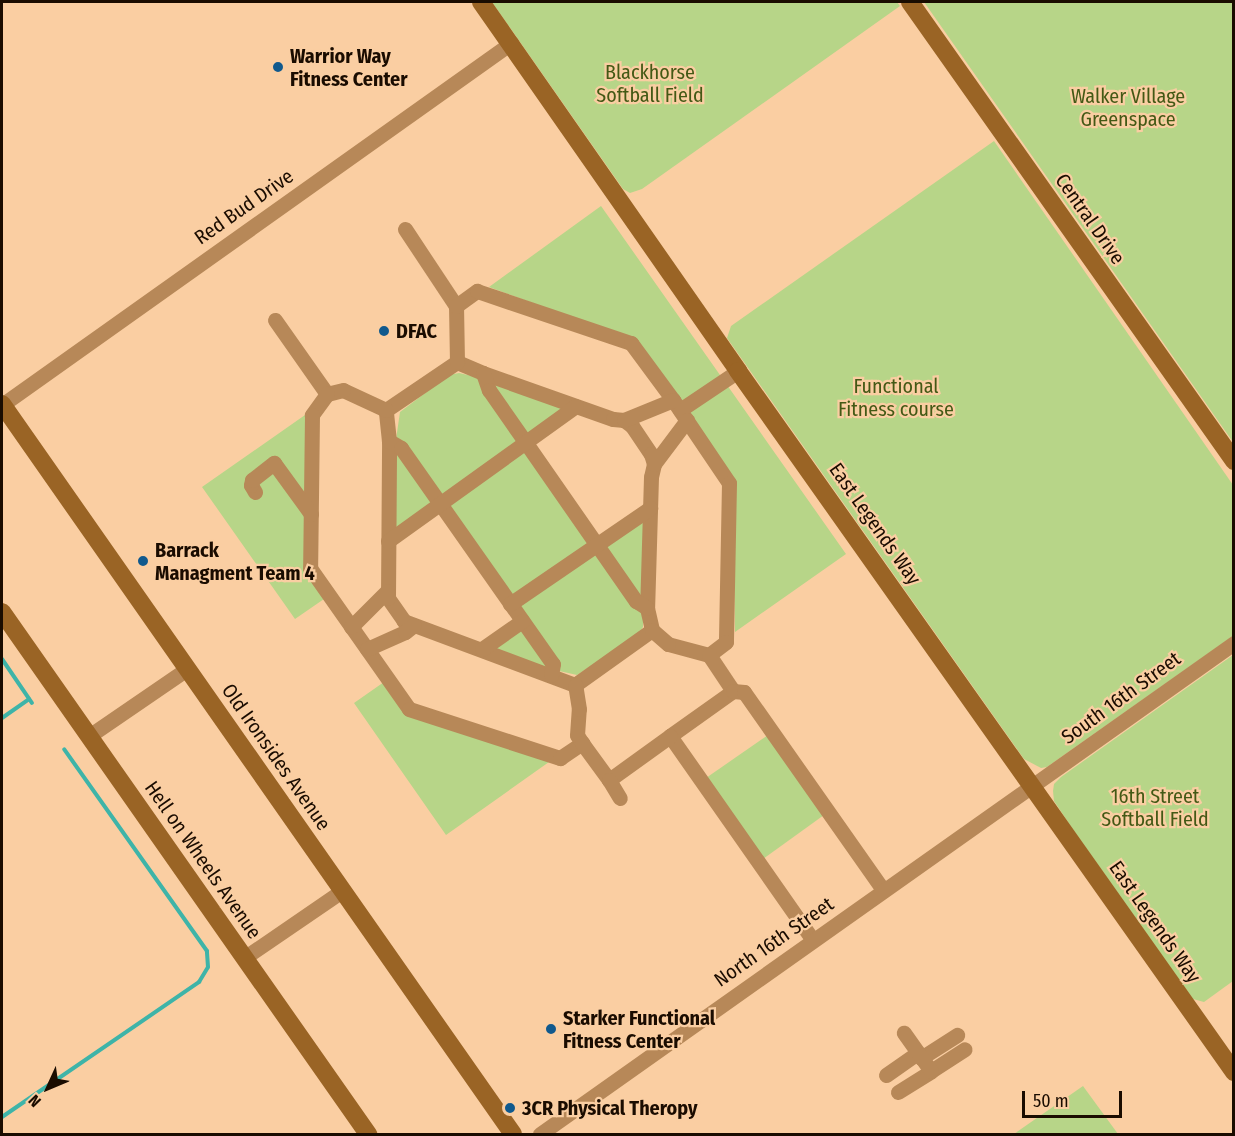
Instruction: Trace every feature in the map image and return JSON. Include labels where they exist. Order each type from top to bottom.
[{"type":"street","name":"East Legends Way","points":[[481,2],[738,371],[1233,1072]]},
{"type":"street","name":"Central Drive","points":[[910,2],[1233,461]]},
{"type":"street","name":"Red Bud Drive","points":[[2,405],[511,43]]},
{"type":"street","points":[[405,229],[456,306],[458,362]]},
{"type":"street","points":[[456,306],[477,291],[632,343],[729,483],[726,642],[709,655]]},
{"type":"street","points":[[275,321],[327,394]]},
{"type":"street","points":[[458,362],[576,406],[624,420],[632,426],[651,454],[654,464]]},
{"type":"street","points":[[386,410],[458,362]]},
{"type":"street","points":[[624,420],[680,410],[738,371]]},
{"type":"street","points":[[483,373],[489,390],[636,601],[647,608]]},
{"type":"street","points":[[386,410],[343,390],[327,394],[312,415],[310,568],[409,709],[560,758],[582,743]]},
{"type":"street","name":"Old Ironsides Avenue","points":[[2,405],[513,1134]]},
{"type":"street","points":[[388,541],[576,406]]},
{"type":"street","points":[[386,410],[389,441],[388,598],[404,621],[575,685]]},
{"type":"street","points":[[680,410],[654,464],[650,508],[647,608],[652,630],[668,644],[709,655],[733,691]]},
{"type":"street","points":[[389,441],[401,448],[553,664],[551,675]]},
{"type":"street","points":[[255,492],[251,485],[252,480],[274,463],[311,514]]},
{"type":"street","points":[[510,604],[650,508]]},
{"type":"street","points":[[351,627],[387,591]]},
{"type":"street","name":"Hell on Wheels Avenue","points":[[2,612],[368,1134]]},
{"type":"street","points":[[482,649],[522,621]]},
{"type":"street","points":[[367,649],[405,632],[414,625]]},
{"type":"street","points":[[575,685],[652,630]]},
{"type":"street","name":"South 16th Street","points":[[1033,786],[1233,643]]},
{"type":"street","points":[[89,735],[187,669]]},
{"type":"street","points":[[575,685],[579,709],[578,735],[620,798]]},
{"type":"street","points":[[609,780],[733,691],[744,692],[772,728],[883,890]]},
{"type":"street","points":[[670,736],[813,940]]},
{"type":"street","name":"North 16th Street","points":[[540,1134],[1033,786]]},
{"type":"street","points":[[244,958],[342,891]]},
{"type":"street","points":[[904,1033],[931,1071]]},
{"type":"street","points":[[886,1075],[957,1035]]},
{"type":"street","points":[[898,1092],[965,1049]]},
{"type":"green space","name":"Blackhorse Softball Field","points":[[492,2],[897,2],[900,6],[642,189],[630,193],[623,189]]},
{"type":"green space","name":"Walker Village Greenspace","points":[[924,2],[1233,2],[1233,442]]},
{"type":"green space","name":"Functional Fitness course","points":[[994,141],[1233,485],[1233,636],[1047,767],[1041,768],[1024,759],[727,338],[731,326]]},
{"type":"green space","points":[[601,206],[846,554],[735,632],[733,478],[637,341],[489,287]]},
{"type":"green space","points":[[459,373],[494,381],[566,406],[521,441],[597,550],[644,516],[643,627],[638,635],[577,675],[546,668],[494,649],[528,621],[443,498],[394,530],[394,453],[400,412],[449,375]]},
{"type":"green space","points":[[305,415],[307,571],[324,599],[295,619],[202,487]]},
{"type":"green space","name":"16th Street Softball Field","points":[[1233,655],[1233,981],[1204,1002],[1193,999],[1072,828],[1054,801],[1053,791],[1054,784],[1061,777]]},
{"type":"green space","points":[[384,682],[405,711],[549,762],[446,835],[354,703]]},
{"type":"green space","points":[[768,735],[824,815],[763,859],[706,778]]},
{"type":"green space","points":[[1083,1086],[1118,1134],[1014,1134]]},
{"type":"waterway","points":[[2,659],[32,703]]},
{"type":"waterway","points":[[2,718],[29,699]]},
{"type":"waterway","points":[[2,1117],[199,982],[208,967],[207,951],[64,749]]},
{"type":"place","name":"Warrior Way Fitness Center","points":[[278,67]]},
{"type":"place","name":"DFAC","points":[[384,331]]},
{"type":"place","name":"Barrack Managment Team 4","points":[[143,561]]},
{"type":"place","name":"Starker Functional Fitness Center","points":[[551,1029]]},
{"type":"place","name":"3CR Physical Theropy","points":[[510,1108]]}]
